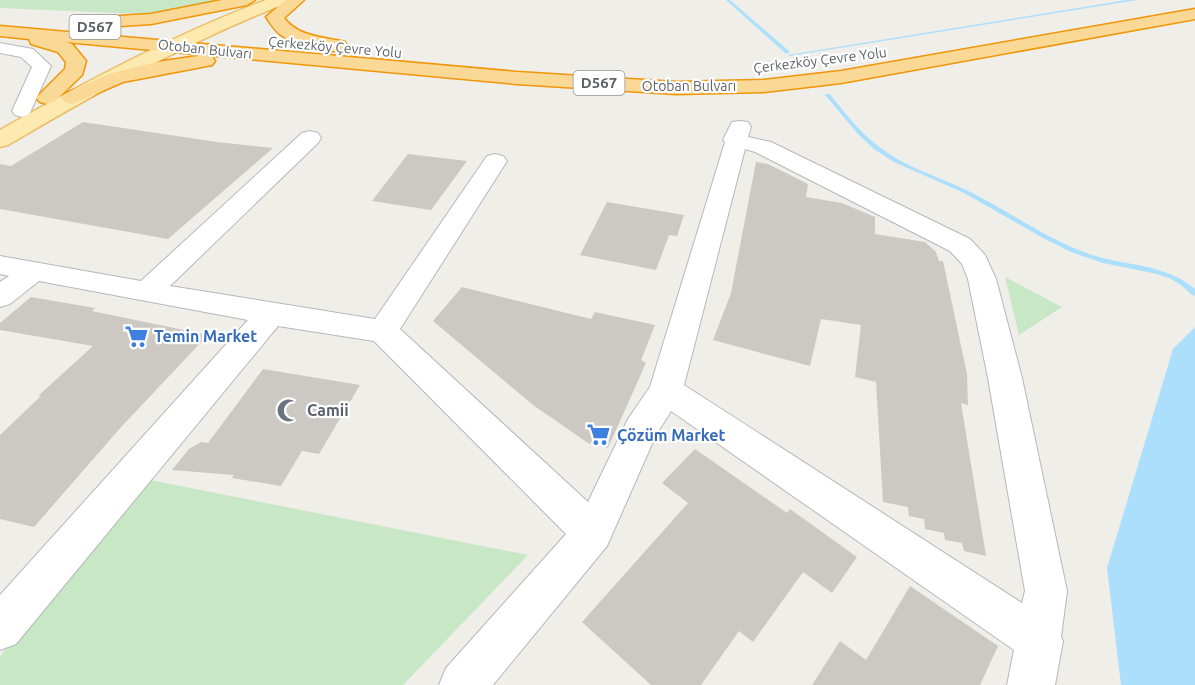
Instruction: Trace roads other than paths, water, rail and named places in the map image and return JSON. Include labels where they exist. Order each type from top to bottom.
[{"type":"highway","points":[[92,21],[152,19],[247,0]]},
{"type":"highway","points":[[296,0],[275,17],[280,28],[340,55]]},
{"type":"highway","name":"Çerkezköy Çevre Yolu","points":[[340,55],[708,73],[828,62],[1195,1]]},
{"type":"highway","name":"Otoban Bulvarı","points":[[0,18],[340,55],[517,78],[676,88],[764,86],[841,76],[1195,14]]},
{"type":"highway","points":[[0,18],[69,20]]},
{"type":"highway","points":[[0,32],[51,43],[65,48],[72,54],[76,61],[75,71],[63,85],[46,98]]},
{"type":"highway","name":"Otoban Bulvarı","points":[[0,32],[150,43]]},
{"type":"highway","points":[[72,98],[116,78],[187,63],[340,55]]},
{"type":"main road","points":[[0,140],[178,38],[268,0]]},
{"type":"main road","points":[[0,123],[150,43],[178,38],[281,0]]},
{"type":"street","points":[[0,48],[27,53],[42,66],[22,111]]},
{"type":"street","points":[[463,685],[593,533],[641,429],[666,390],[737,133],[960,244],[975,261],[982,279],[1005,378],[1046,591],[1040,641],[1031,685]]},
{"type":"street","points":[[146,292],[309,138]]},
{"type":"street","points":[[384,331],[495,161]]},
{"type":"street","points":[[0,265],[271,314],[384,331],[593,533]]},
{"type":"street","points":[[0,297],[33,272]]},
{"type":"street","points":[[0,628],[271,314]]},
{"type":"street","points":[[666,390],[1040,641]]},
{"type":"water","points":[[1195,327],[1195,685],[1121,685],[1107,568],[1173,349]]},
{"type":"waterway","points":[[728,0],[787,52]]},
{"type":"waterway","points":[[790,55],[1135,0]]},
{"type":"waterway","points":[[828,95],[859,132],[876,148],[896,161],[966,192],[1045,237],[1074,250],[1103,260],[1159,272],[1184,283],[1195,293]]},
{"type":"place","name":"Temin Market","points":[[136,336]]},
{"type":"place","name":"Camii","points":[[289,410]]},
{"type":"place","name":"Çözüm Market","points":[[599,435]]}]
